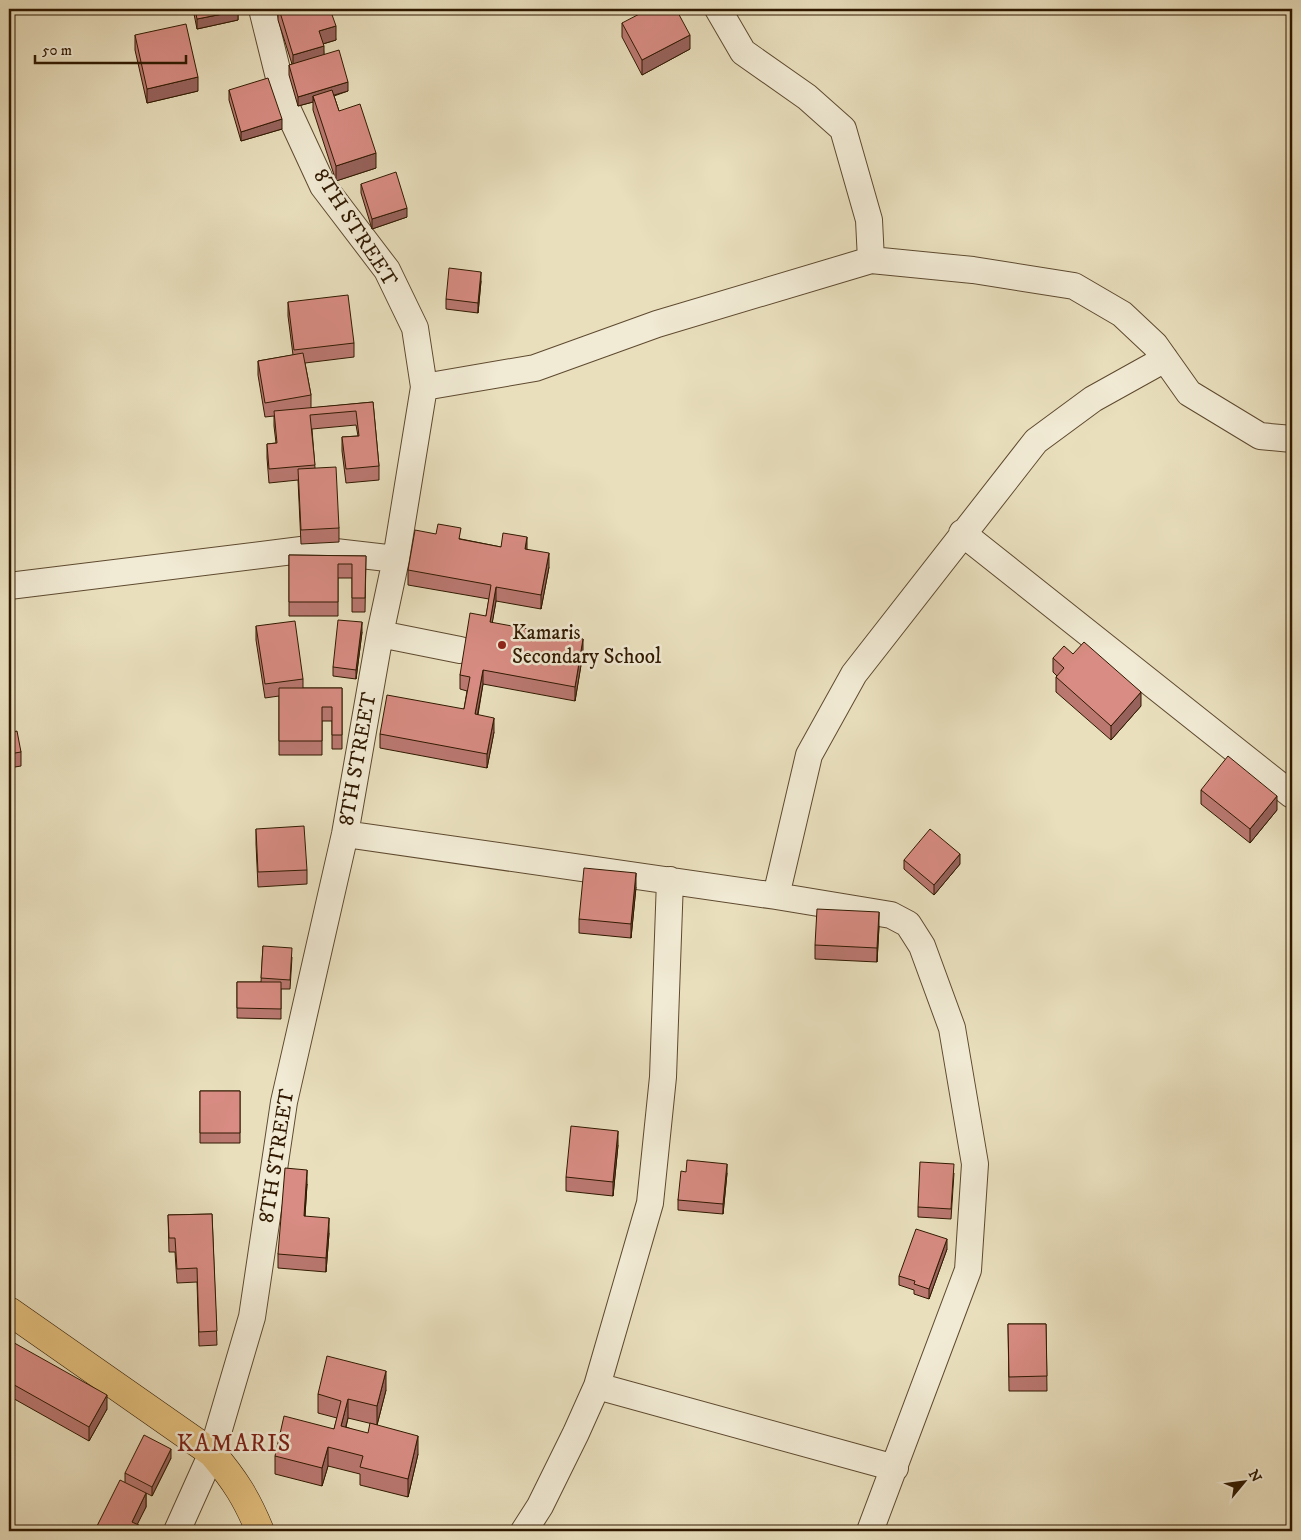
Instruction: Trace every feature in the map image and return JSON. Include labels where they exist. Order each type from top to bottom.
[{"type":"main road","points":[[9,1311],[212,1453],[232,1477],[249,1504],[260,1531]]},
{"type":"street","name":"8TH STREET","points":[[177,1531],[212,1453],[252,1317],[284,1102],[345,834],[380,634],[396,559],[424,387],[415,328],[387,270],[323,186],[286,106],[262,9]]},
{"type":"street","points":[[718,9],[743,52],[807,96],[843,130],[869,220],[871,260]]},
{"type":"street","points":[[424,387],[536,368],[657,324],[871,260],[973,270],[1074,286],[1122,314],[1155,346],[1190,393],[1260,436],[1292,439]]},
{"type":"street","points":[[776,896],[809,755],[854,674],[962,533],[1036,441],[1093,400],[1165,359]]},
{"type":"street","points":[[962,533],[1292,795]]},
{"type":"street","points":[[9,586],[309,549],[396,559]]},
{"type":"street","points":[[380,634],[460,650]]},
{"type":"street","points":[[345,834],[776,896],[891,915],[908,924],[922,946],[952,1028],[975,1164],[968,1270],[870,1531]]},
{"type":"street","points":[[524,1531],[540,1506],[597,1386],[650,1203],[663,1076],[670,880]]},
{"type":"street","points":[[597,1386],[895,1468]]},
{"type":"building","points":[[195,9],[238,9],[238,11],[197,19]]},
{"type":"building","points":[[279,9],[330,9],[336,26],[319,31],[324,46],[293,55]]},
{"type":"building","points":[[649,9],[676,9],[690,35],[642,60],[622,23]]},
{"type":"building","points":[[186,24],[198,77],[147,89],[135,35]]},
{"type":"building","points":[[339,50],[348,82],[298,97],[289,65]]},
{"type":"building","points":[[268,78],[282,119],[241,132],[229,90]]},
{"type":"building","points":[[332,90],[339,111],[360,104],[376,153],[336,166],[313,96]]},
{"type":"building","points":[[396,172],[407,208],[372,219],[361,184]]},
{"type":"building","points":[[449,268],[481,272],[478,303],[446,299]]},
{"type":"building","points":[[348,295],[354,343],[294,350],[288,302]]},
{"type":"building","points":[[303,353],[311,395],[265,403],[258,361]]},
{"type":"building","points":[[373,402],[379,466],[346,469],[342,437],[359,436],[356,411],[310,415],[315,465],[269,469],[267,444],[277,443],[274,411]]},
{"type":"building","points":[[336,467],[339,528],[301,530],[298,469]]},
{"type":"building","name":"Kamaris Secondary School","points":[[438,524],[461,528],[459,539],[501,547],[503,533],[527,537],[525,549],[549,553],[541,595],[496,587],[490,622],[583,639],[575,687],[483,670],[475,714],[494,718],[487,754],[380,734],[387,695],[464,709],[470,677],[460,675],[470,613],[486,616],[491,585],[408,570],[415,530],[436,534]]},
{"type":"building","points":[[289,555],[366,556],[365,598],[352,598],[352,564],[338,564],[338,602],[289,602]]},
{"type":"building","points":[[338,620],[362,622],[356,670],[333,667]]},
{"type":"building","points":[[295,621],[303,679],[265,684],[256,626]]},
{"type":"building","points":[[1084,642],[1141,692],[1111,726],[1056,677],[1064,668],[1053,658],[1064,646],[1073,654]]},
{"type":"building","points":[[279,688],[342,688],[342,735],[332,735],[332,707],[322,707],[322,741],[279,741]]},
{"type":"building","points":[[9,710],[13,732],[17,731],[21,752],[9,754]]},
{"type":"building","points":[[1228,756],[1277,796],[1250,829],[1201,790]]},
{"type":"building","points":[[304,826],[307,870],[258,872],[256,829]]},
{"type":"building","points":[[930,829],[960,854],[934,885],[904,860]]},
{"type":"building","points":[[584,868],[636,873],[631,924],[579,919]]},
{"type":"building","points":[[817,909],[879,912],[877,948],[815,945]]},
{"type":"building","points":[[263,946],[292,948],[290,980],[261,978]]},
{"type":"building","points":[[237,982],[281,982],[281,1009],[237,1008]]},
{"type":"building","points":[[200,1091],[240,1091],[240,1133],[200,1133]]},
{"type":"building","points":[[571,1126],[618,1131],[613,1182],[566,1177]]},
{"type":"building","points":[[687,1160],[727,1164],[723,1204],[678,1200],[681,1171],[686,1172]]},
{"type":"building","points":[[920,1162],[954,1164],[951,1209],[918,1207]]},
{"type":"building","points":[[285,1168],[307,1170],[304,1216],[329,1218],[326,1258],[278,1254]]},
{"type":"building","points":[[212,1214],[217,1331],[199,1332],[197,1268],[177,1269],[175,1238],[169,1238],[168,1215]]},
{"type":"building","points":[[916,1229],[947,1239],[929,1289],[914,1284],[915,1281],[899,1276]]},
{"type":"building","points":[[1008,1324],[1046,1324],[1047,1376],[1009,1377]]},
{"type":"building","points":[[9,1340],[107,1395],[89,1427],[9,1382]]},
{"type":"building","points":[[327,1356],[386,1371],[377,1406],[348,1399],[341,1426],[368,1433],[370,1423],[418,1436],[408,1479],[360,1467],[363,1456],[328,1447],[322,1468],[275,1456],[284,1416],[334,1429],[341,1401],[318,1394]]},
{"type":"building","points":[[144,1435],[171,1449],[152,1487],[125,1473]]},
{"type":"building","points":[[120,1480],[146,1493],[132,1522],[147,1529],[146,1531],[102,1531],[96,1528]]},
{"type":"place","name":"Kamaris Secondary School","points":[[502,645]]},
{"type":"district","name":"KAMARIS","points":[[234,1444]]}]
